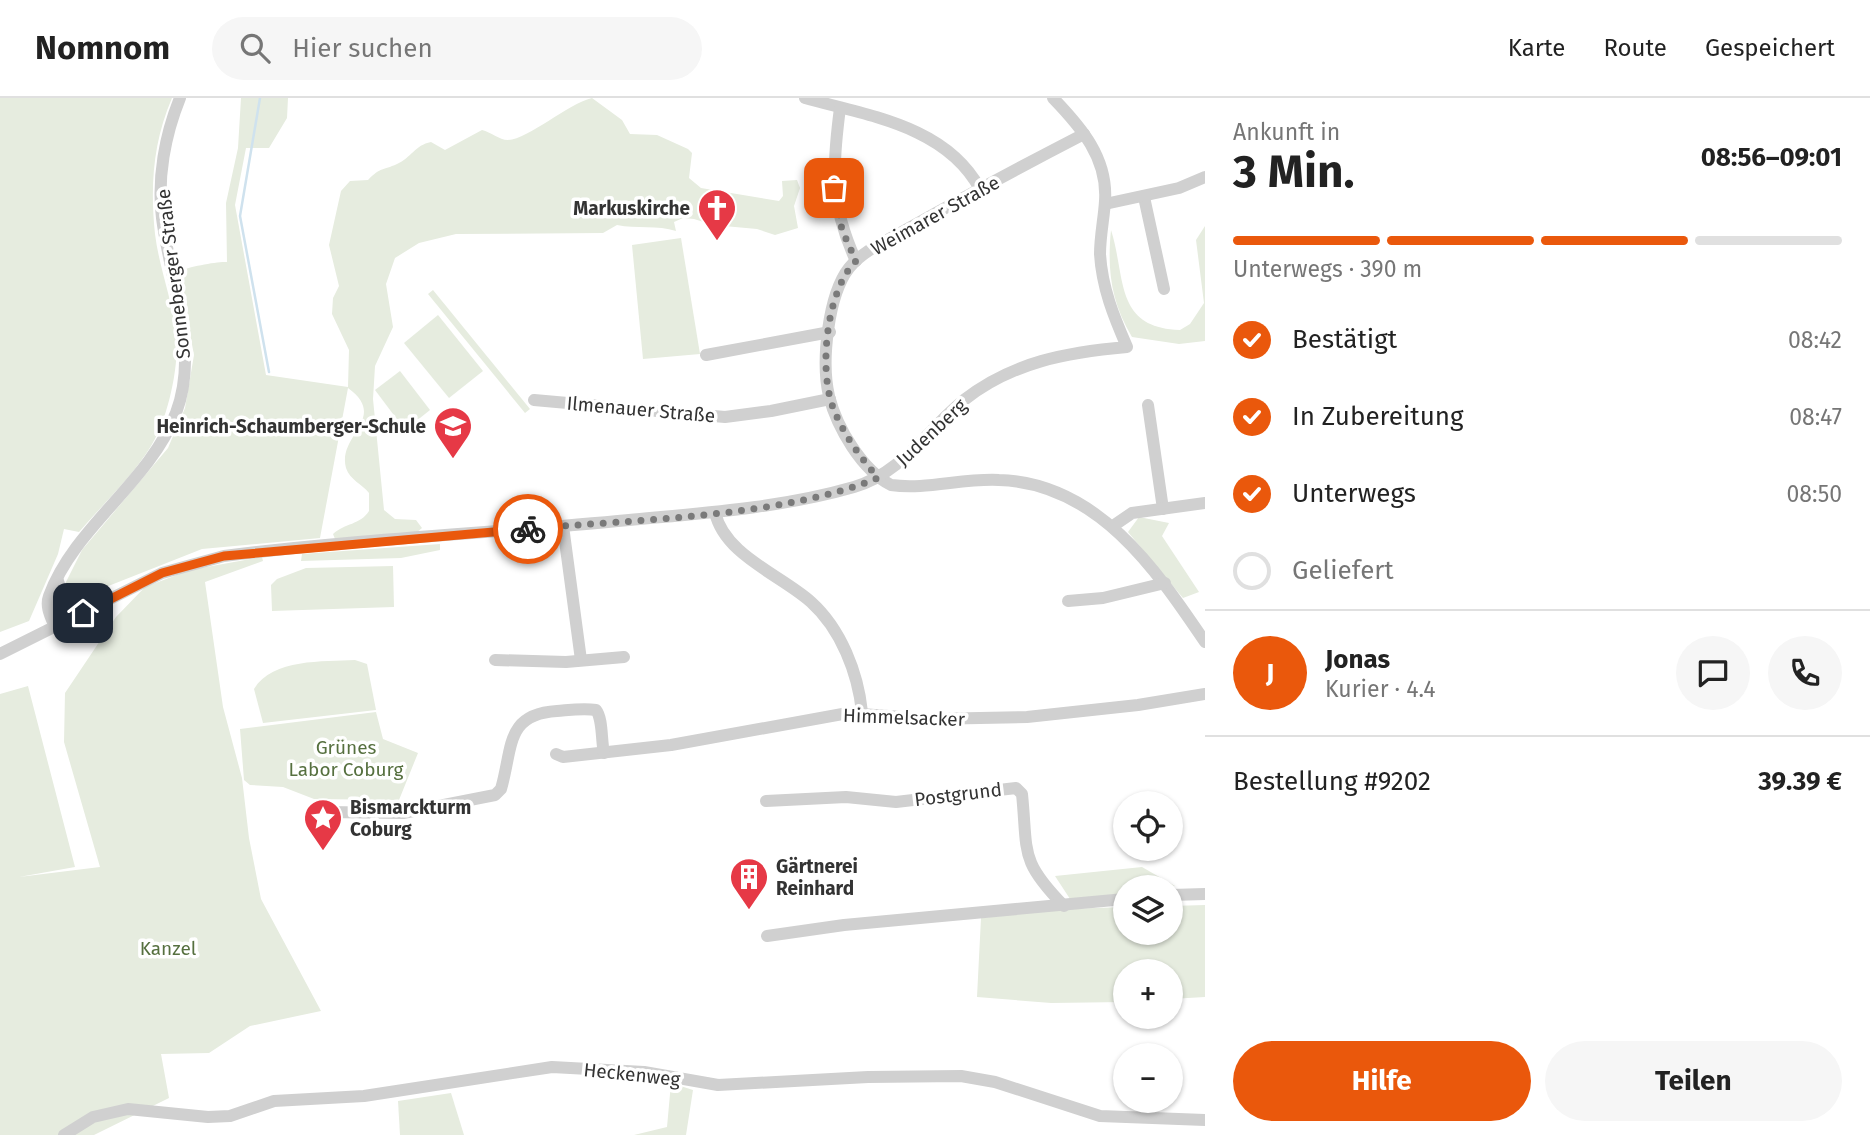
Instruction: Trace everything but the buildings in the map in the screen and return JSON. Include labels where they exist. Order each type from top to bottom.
[{"type":"street","name":"Sonneberger Straße","points":[[30,639],[41,623],[49,596],[74,554],[163,440],[179,404],[184,374],[183,335],[160,202],[164,153],[180,98]]},
{"type":"street","points":[[805,98],[907,128],[939,142],[966,166],[980,189]]},
{"type":"street","points":[[1053,98],[1084,134],[1101,166],[1105,204],[1179,188],[1205,177]]},
{"type":"street","points":[[840,108],[834,188],[839,222],[856,261]]},
{"type":"street","name":"Weimarer Straße","points":[[878,478],[844,431],[830,399],[827,366],[832,304],[839,284],[856,261],[980,189],[1084,134]]},
{"type":"street","points":[[1144,197],[1164,289]]},
{"type":"street","name":"Judenberg","points":[[0,654],[185,564],[224,556],[715,512],[798,500],[852,488],[878,478],[920,445],[964,400],[1015,370],[1064,355],[1127,347],[1108,302],[1102,270],[1100,245],[1105,204]]},
{"type":"street","points":[[706,355],[830,332]]},
{"type":"street","name":"Ilmenauer Straße","points":[[534,400],[725,417],[830,399]]},
{"type":"street","points":[[1148,405],[1163,509]]},
{"type":"street","points":[[878,478],[902,487],[987,480],[1030,483],[1066,495],[1113,526],[1165,583],[1205,642]]},
{"type":"street","points":[[1113,526],[1127,514],[1205,503]]},
{"type":"street","points":[[715,512],[725,536],[809,601],[830,625],[850,662],[862,712]]},
{"type":"street","points":[[563,526],[581,660]]},
{"type":"street","points":[[58,581],[63,598],[72,603],[122,594]]},
{"type":"street","points":[[58,581],[59,625]]},
{"type":"street","points":[[1068,601],[1103,598],[1165,583]]},
{"type":"street","points":[[49,596],[48,609],[59,625]]},
{"type":"street","points":[[495,660],[624,657]]},
{"type":"street","name":"Himmelsacker","points":[[556,754],[562,757],[671,745],[862,712],[929,719],[1027,717],[1139,705],[1205,694]]},
{"type":"street","points":[[325,812],[403,813],[495,795],[501,789],[516,731],[526,717],[543,712],[596,710],[600,717],[599,733],[604,753]]},
{"type":"street","name":"Postgrund","points":[[766,801],[846,797],[896,802],[1016,788],[1022,794],[1023,841],[1031,866],[1044,886],[1064,906]]},
{"type":"street","points":[[1183,895],[1205,894]]},
{"type":"street","points":[[768,936],[844,925],[1113,901]]},
{"type":"street","name":"Heckenweg","points":[[64,1135],[93,1117],[128,1109],[199,1117],[230,1116],[274,1101],[364,1096],[552,1067],[644,1072],[719,1085],[881,1076],[961,1076],[995,1082],[1100,1116],[1205,1120]]},
{"type":"green space","points":[[0,98],[172,98],[157,148],[153,199],[155,234],[177,346],[167,407],[151,446],[79,532],[64,529],[58,554],[29,621],[0,632]]},
{"type":"green space","points":[[241,98],[288,98],[287,118],[269,148],[246,148],[235,205],[266,375],[348,387],[349,350],[332,314],[333,298],[339,286],[329,245],[341,191],[350,181],[368,180],[431,142],[445,150],[482,130],[505,140],[517,138],[592,98],[622,120],[630,134],[657,135],[688,149],[692,153],[689,178],[701,188],[779,201],[783,196],[782,181],[797,180],[800,188],[794,206],[798,228],[775,235],[757,229],[713,225],[683,218],[674,222],[676,231],[617,225],[603,233],[456,234],[419,243],[395,258],[386,284],[393,327],[375,366],[373,399],[384,510],[395,519],[416,520],[422,528],[416,533],[335,539],[333,534],[361,519],[369,511],[369,493],[350,476],[346,468],[348,446],[363,418],[364,409],[348,388],[320,538],[202,549],[78,598],[69,593],[65,584],[82,550],[168,448],[185,408],[194,355],[178,271],[227,262],[226,203],[238,148]]},
{"type":"green space","points":[[1205,226],[1205,341],[1179,344],[1132,337],[1119,311],[1112,285],[1111,230],[1126,297],[1133,310],[1143,320],[1159,327],[1180,330],[1190,324],[1204,303],[1196,240]]},
{"type":"green space","points":[[681,238],[700,354],[643,359],[632,245]]},
{"type":"green space","points":[[433,290],[530,409],[525,413],[428,294]]},
{"type":"green space","points":[[438,315],[483,371],[449,398],[404,343]]},
{"type":"green space","points":[[400,371],[430,410],[405,430],[375,390]]},
{"type":"green space","points":[[1139,517],[1169,523],[1162,536],[1199,592],[1183,598],[1128,532]]},
{"type":"green space","points":[[440,544],[440,550],[401,558],[301,561],[302,554]]},
{"type":"green space","name":"Kanzel","points":[[262,557],[263,561],[205,582],[223,707],[242,778],[249,838],[261,899],[321,1011],[250,1026],[209,1053],[161,1054],[169,1098],[94,1135],[0,1135],[0,694],[28,686],[75,867],[19,877],[100,867],[64,742],[65,693],[116,617],[145,587],[190,570]]},
{"type":"green space","points":[[393,566],[394,607],[272,611],[271,585],[277,579],[306,568]]},
{"type":"green space","points":[[355,660],[367,664],[376,710],[263,723],[254,689],[262,679],[273,672],[300,664]]},
{"type":"green space","name":"Grünes Labor Coburg","points":[[376,712],[383,739],[418,753],[399,800],[314,799],[283,787],[250,785],[244,780],[240,729]]},
{"type":"green space","points":[[1142,867],[1156,875],[1113,875],[1113,897],[1072,902],[1055,876]]},
{"type":"green space","points":[[1205,905],[1205,997],[1183,998],[1183,959],[1113,959],[1113,1002],[1051,1003],[977,997],[981,918],[1065,909],[1113,907],[1113,945],[1183,945],[1183,906]]},
{"type":"green space","points":[[671,1083],[693,1090],[686,1135],[634,1135],[667,1127]]},
{"type":"green space","points":[[451,1093],[464,1135],[400,1135],[398,1101]]},
{"type":"waterway","points":[[260,98],[240,216],[269,372]]},
{"type":"way so far","points":[[528,529],[736,510],[852,488],[878,478],[863,461],[844,431],[828,390],[827,366],[832,304],[839,284],[856,261],[842,230],[834,188]]},
{"type":"place","name":"Markuskirche","points":[[717,242]]},
{"type":"place","name":"Heinrich-Schaumberger-Schule","points":[[453,460]]},
{"type":"place","name":"Bismarckturm Coburg","points":[[323,852]]},
{"type":"place","name":"Gärtnerei Reinhard","points":[[749,911]]},
{"type":"route","points":[[83,613],[162,573],[185,564],[224,556],[528,529]]}]
